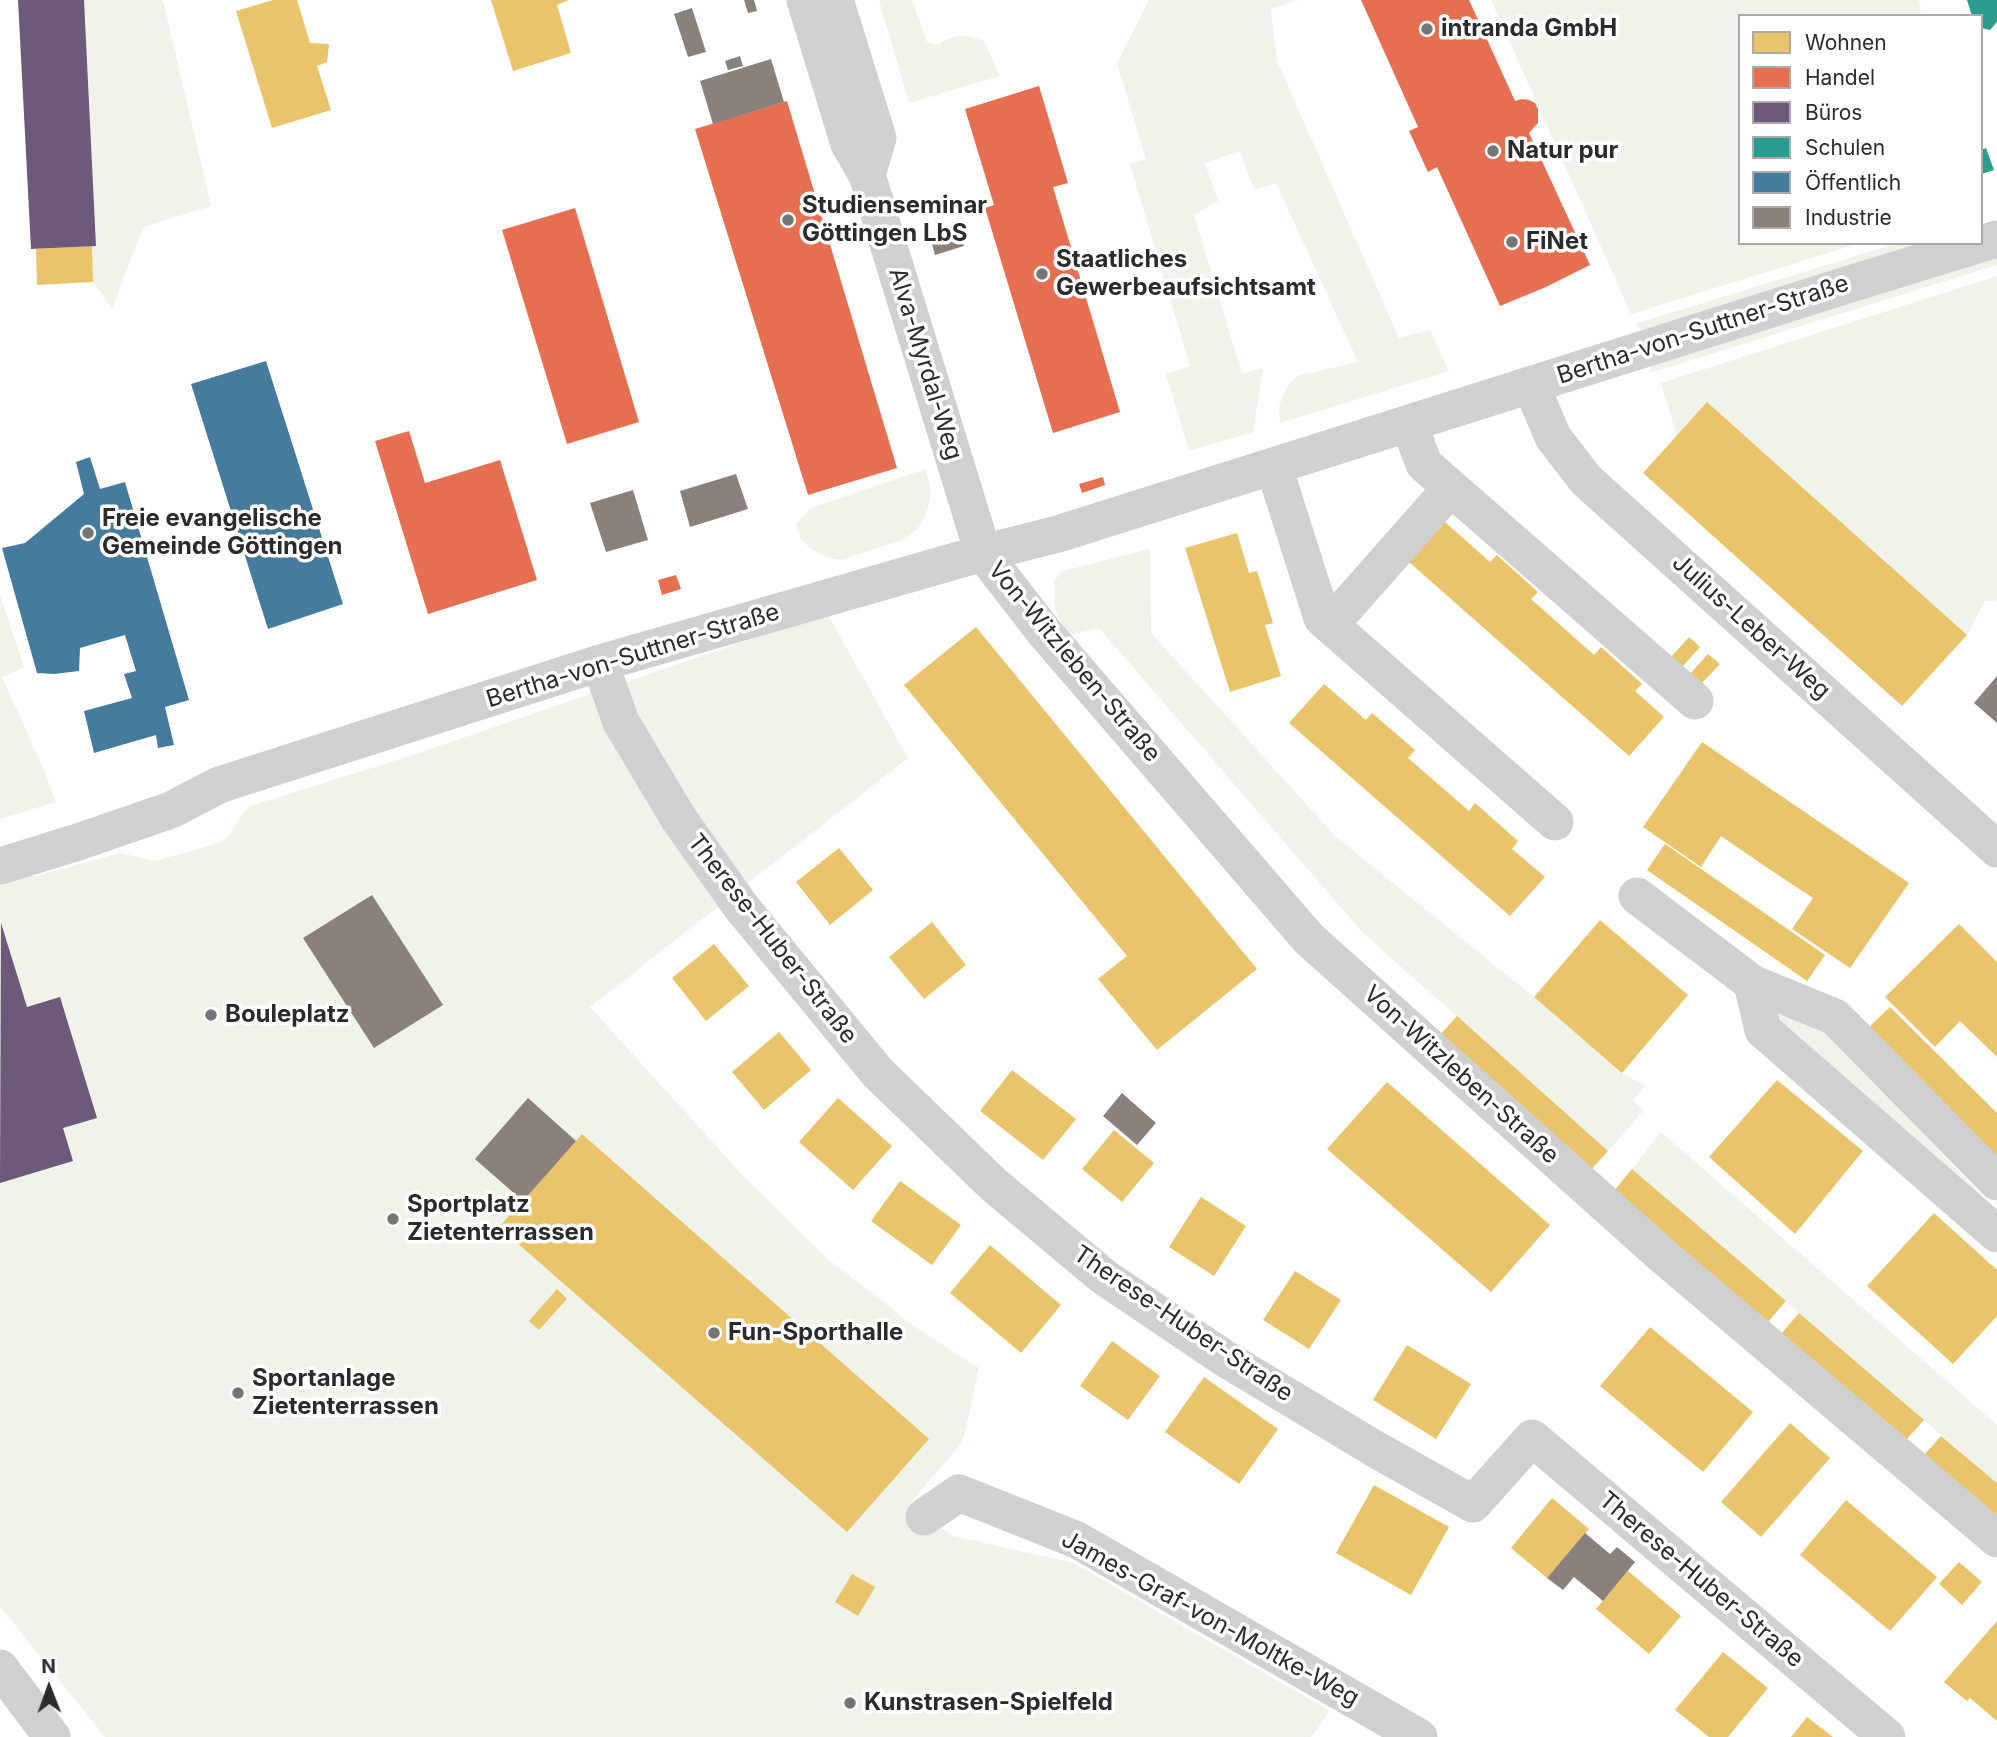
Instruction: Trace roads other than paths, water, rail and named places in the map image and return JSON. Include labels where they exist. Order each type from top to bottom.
[{"type":"street","name":"Alva-Myrdal-Weg","points":[[805,0],[849,144],[867,175],[983,553]]},
{"type":"street","points":[[835,0],[877,138],[867,175]]},
{"type":"street","name":"Bertha-von-Suttner-Straße","points":[[0,866],[171,810],[219,785],[600,663],[1058,534],[1978,245]]},
{"type":"street","name":"Julius-Leber-Weg","points":[[1531,385],[1553,437],[1586,480],[1997,849]]},
{"type":"street","points":[[1409,424],[1424,464],[1695,701]]},
{"type":"street","points":[[1274,467],[1322,618],[1555,822]]},
{"type":"street","points":[[1330,625],[1451,488]]},
{"type":"street","name":"Von-Witzleben-Straße","points":[[983,553],[1059,649],[1309,939],[1663,1256],[1997,1539]]},
{"type":"street","name":"Therese-Huber-Straße","points":[[600,663],[621,722],[679,819],[743,908],[878,1073],[994,1185],[1104,1277],[1224,1358],[1375,1450],[1474,1504],[1532,1438],[1887,1737]]},
{"type":"street","points":[[1637,896],[1752,983],[1835,1017],[1997,1182]]},
{"type":"street","points":[[1752,983],[1763,1030],[1997,1234]]},
{"type":"street","name":"James-Graf-von-Moltke-Weg","points":[[923,1517],[959,1493],[1077,1540],[1419,1737]]},
{"type":"street","points":[[0,1668],[52,1737]]},
{"type":"place","name":"intranda GmbH","points":[[1427,29]]},
{"type":"place","name":"Natur pur","points":[[1493,151]]},
{"type":"place","name":"Studienseminar Göttingen LbS","points":[[788,220]]},
{"type":"place","name":"FiNet","points":[[1512,242]]},
{"type":"place","name":"Staatliches Gewerbeaufsichtsamt","points":[[1042,274]]},
{"type":"place","name":"Freie evangelische Gemeinde Göttingen","points":[[88,533]]},
{"type":"place","name":"Bouleplatz","points":[[211,1015]]},
{"type":"place","name":"Sportplatz Zietenterrassen","points":[[393,1219]]},
{"type":"place","name":"Fun-Sporthalle","points":[[714,1333]]},
{"type":"place","name":"Sportanlage Zietenterrassen","points":[[238,1393]]},
{"type":"place","name":"Kunstrasen-Spielfeld","points":[[850,1703]]}]
